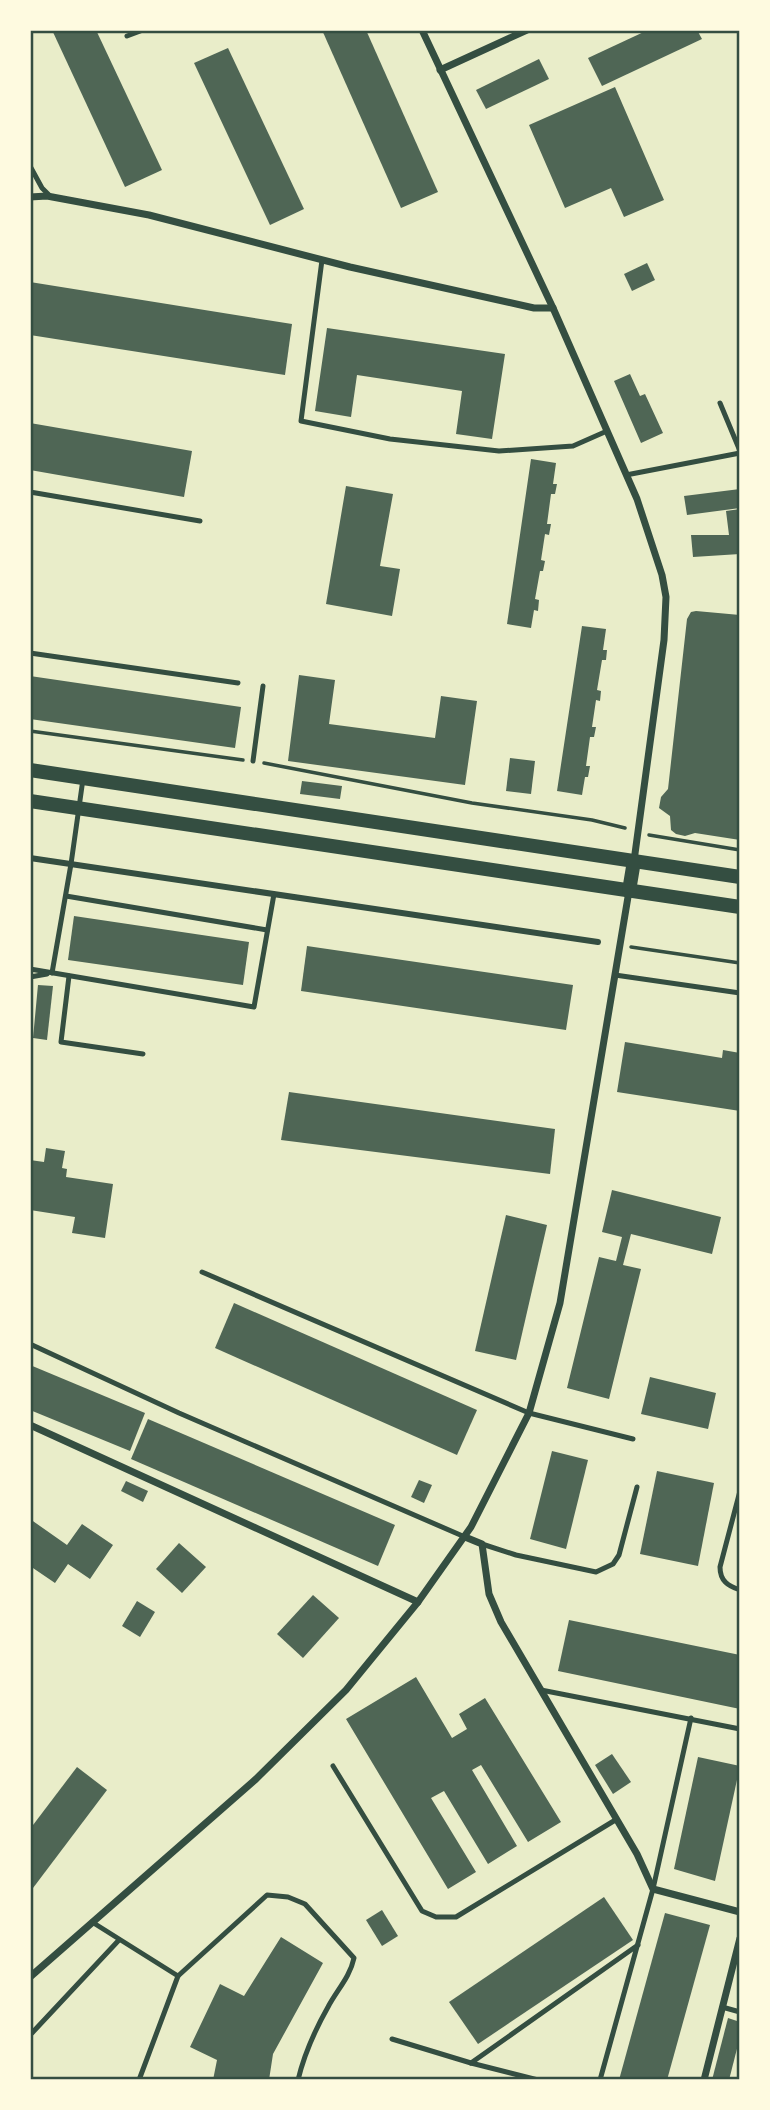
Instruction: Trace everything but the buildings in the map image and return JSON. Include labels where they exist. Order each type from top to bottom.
[{"type":"main road","points":[[30,769],[740,877]]},
{"type":"main road","points":[[30,801],[740,907]]},
{"type":"main road","points":[[629,891],[634,861]]},
{"type":"street","points":[[422,30],[553,308],[642,511],[659,562],[666,607],[662,662],[634,861]]},
{"type":"street","points":[[440,70],[527,30]]},
{"type":"street","points":[[32,197],[52,197],[149,215],[322,260],[534,308],[553,308]]},
{"type":"street","points":[[30,858],[598,942]]},
{"type":"street","points":[[30,1978],[256,1779],[346,1689],[418,1602],[465,1537],[529,1413],[559,1303],[629,891]]},
{"type":"street","points":[[30,1425],[418,1602]]},
{"type":"street","points":[[465,1537],[482,1544],[489,1594],[501,1622],[637,1854],[653,1889],[740,1912]]},
{"type":"street","points":[[704,2080],[740,1938]]},
{"type":"lane","points":[[127,36],[143,30]]},
{"type":"lane","points":[[30,166],[39,183],[52,197]]},
{"type":"lane","points":[[32,197],[40,191],[39,183]]},
{"type":"lane","points":[[322,260],[301,421],[390,439],[499,451],[573,446],[607,431]]},
{"type":"lane","points":[[626,475],[740,452],[720,403]]},
{"type":"lane","points":[[30,492],[200,521]]},
{"type":"lane","points":[[30,653],[238,683]]},
{"type":"lane","points":[[253,761],[263,686]]},
{"type":"lane","points":[[52,973],[83,778]]},
{"type":"lane","points":[[30,969],[254,1007],[274,894]]},
{"type":"lane","points":[[66,896],[267,930]]},
{"type":"lane","points":[[30,977],[52,973]]},
{"type":"lane","points":[[615,975],[740,993]]},
{"type":"lane","points":[[69,976],[61,1042],[143,1054]]},
{"type":"lane","points":[[202,1272],[529,1413],[633,1439]]},
{"type":"lane","points":[[30,1344],[179,1413],[465,1537]]},
{"type":"lane","points":[[482,1544],[516,1555],[596,1572],[613,1564],[619,1555],[637,1486]]},
{"type":"lane","points":[[740,1491],[720,1567],[722,1579],[727,1585],[740,1590]]},
{"type":"lane","points":[[541,1690],[740,1729]]},
{"type":"lane","points":[[600,2080],[653,1889],[691,1718]]},
{"type":"lane","points":[[333,1766],[422,1912],[436,1917],[456,1917],[617,1819]]},
{"type":"lane","points":[[139,2080],[178,1976],[267,1895],[288,1897],[305,1905],[354,1958],[352,1969],[328,2006],[302,2061],[298,2080]]},
{"type":"lane","points":[[92,1922],[178,1976]]},
{"type":"lane","points":[[32,2033],[119,1940]]},
{"type":"lane","points":[[471,2063],[638,1945]]},
{"type":"lane","points":[[722,2007],[740,2012]]},
{"type":"lane","points":[[392,2039],[538,2080]]},
{"type":"path","points":[[30,731],[253,761],[472,803],[592,820],[661,839],[740,850]]},
{"type":"path","points":[[620,946],[740,963]]}]
